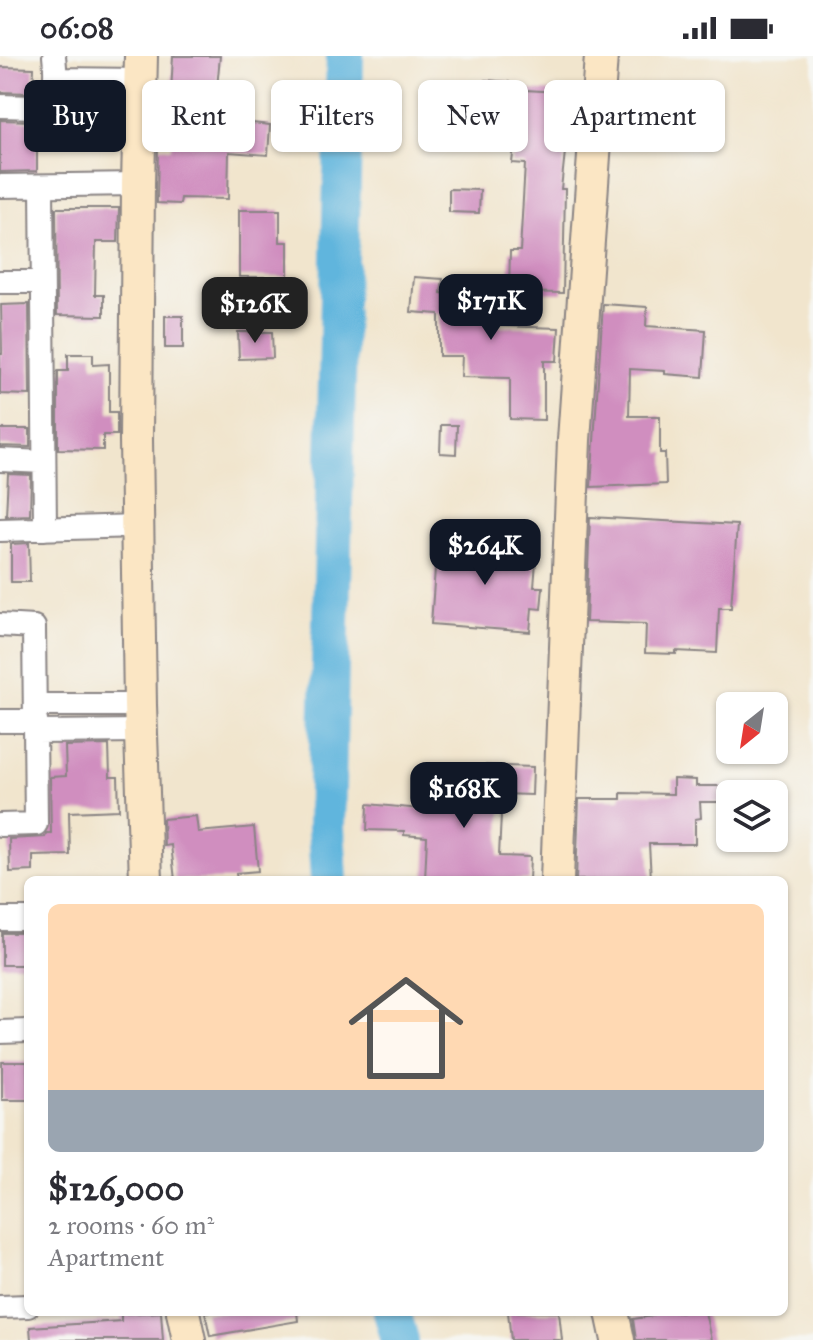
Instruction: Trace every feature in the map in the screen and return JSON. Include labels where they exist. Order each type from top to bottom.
[{"type":"main road","points":[[557,876],[574,440],[601,56]]},
{"type":"main road","points":[[141,68],[136,424],[146,876]]},
{"type":"main road","points":[[184,1316],[189,1340]]},
{"type":"main road","points":[[613,1316],[618,1340]]},
{"type":"street","points":[[0,106],[35,107],[50,92],[56,79],[54,56]]},
{"type":"street","points":[[56,79],[141,68]]},
{"type":"street","points":[[0,186],[138,184]]},
{"type":"street","points":[[42,186],[45,529]]},
{"type":"street","points":[[0,282],[42,282]]},
{"type":"street","points":[[0,460],[44,462]]},
{"type":"street","points":[[0,530],[138,526]]},
{"type":"street","points":[[0,625],[34,627],[36,719],[36,824],[0,825]]},
{"type":"street","points":[[0,721],[141,718]]},
{"type":"street","points":[[0,919],[24,919]]},
{"type":"street","points":[[0,1032],[24,1031]]},
{"type":"street","points":[[0,1307],[24,1306]]},
{"type":"building","points":[[173,56],[220,56],[218,80],[172,80]]},
{"type":"building","points":[[0,67],[34,68],[33,80],[24,80],[24,93],[0,92]]},
{"type":"building","points":[[528,90],[544,91],[544,152],[565,152],[561,189],[565,189],[563,293],[509,292],[510,251],[520,251],[525,164],[512,163],[513,152],[528,152]]},
{"type":"building","points":[[0,120],[24,121],[24,152],[37,152],[37,171],[0,172]]},
{"type":"building","points":[[255,123],[270,125],[268,155],[229,152],[255,152]]},
{"type":"building","points":[[158,152],[229,152],[228,199],[181,198],[180,204],[157,203]]},
{"type":"building","points":[[449,189],[480,190],[479,213],[449,212]]},
{"type":"building","points":[[56,208],[119,208],[118,242],[96,242],[95,295],[104,295],[104,316],[57,315]]},
{"type":"building","points":[[239,210],[280,210],[280,242],[288,242],[288,277],[239,277]]},
{"type":"building","points":[[414,277],[443,279],[441,293],[481,297],[480,282],[499,282],[500,326],[559,328],[557,361],[544,361],[544,420],[510,419],[510,378],[461,377],[462,356],[439,356],[439,314],[411,312]]},
{"type":"building","points":[[29,304],[30,395],[0,394],[1,305]]},
{"type":"building","points":[[603,304],[647,307],[646,326],[706,330],[703,377],[630,369],[629,416],[660,416],[660,453],[665,453],[666,484],[591,487]]},
{"type":"building","points":[[165,316],[183,316],[183,348],[165,348]]},
{"type":"building","points":[[238,332],[272,332],[273,358],[239,359]]},
{"type":"building","points":[[68,354],[93,354],[93,365],[109,364],[109,412],[117,412],[117,435],[103,435],[103,450],[58,449],[58,371],[68,371]]},
{"type":"building","points":[[441,425],[457,425],[456,454],[440,453]]},
{"type":"building","points":[[0,429],[30,429],[30,447],[0,446]]},
{"type":"building","points":[[8,474],[31,475],[30,515],[6,516]]},
{"type":"building","points":[[590,517],[737,525],[731,608],[719,608],[717,653],[645,653],[646,624],[586,622]]},
{"type":"building","points":[[437,541],[537,549],[534,587],[543,587],[541,609],[532,608],[530,632],[431,624]]},
{"type":"building","points":[[29,543],[30,582],[11,582],[11,544]]},
{"type":"building","points":[[109,745],[110,777],[118,777],[119,810],[69,812],[70,855],[33,856],[33,871],[10,872],[9,839],[45,837],[46,833],[51,833],[50,777],[66,776],[65,746]]},
{"type":"building","points":[[478,765],[533,767],[532,795],[502,794],[499,856],[530,857],[529,876],[425,876],[427,837],[404,835],[404,831],[367,830],[368,804],[442,811],[442,808],[477,810]]},
{"type":"building","points":[[673,779],[696,780],[696,786],[716,786],[716,802],[700,802],[701,818],[695,819],[695,844],[649,844],[651,876],[576,876],[579,799],[621,799],[621,793],[673,794]]},
{"type":"building","points":[[196,816],[198,832],[254,827],[258,871],[236,873],[236,876],[175,876],[171,845],[164,846],[163,819]]},
{"type":"building","points":[[2,933],[24,933],[24,965],[2,965]]},
{"type":"building","points":[[2,1062],[24,1062],[24,1100],[2,1100]]},
{"type":"building","points":[[121,1316],[161,1316],[163,1340],[31,1340],[30,1327],[121,1321]]},
{"type":"building","points":[[206,1316],[297,1316],[298,1321],[210,1336]]},
{"type":"building","points":[[508,1316],[559,1316],[562,1340],[511,1340]]},
{"type":"building","points":[[706,1316],[711,1340],[636,1340],[633,1319]]},
{"type":"waterway","points":[[329,876],[326,828],[345,56]]},
{"type":"waterway","points":[[393,1316],[400,1340]]}]
